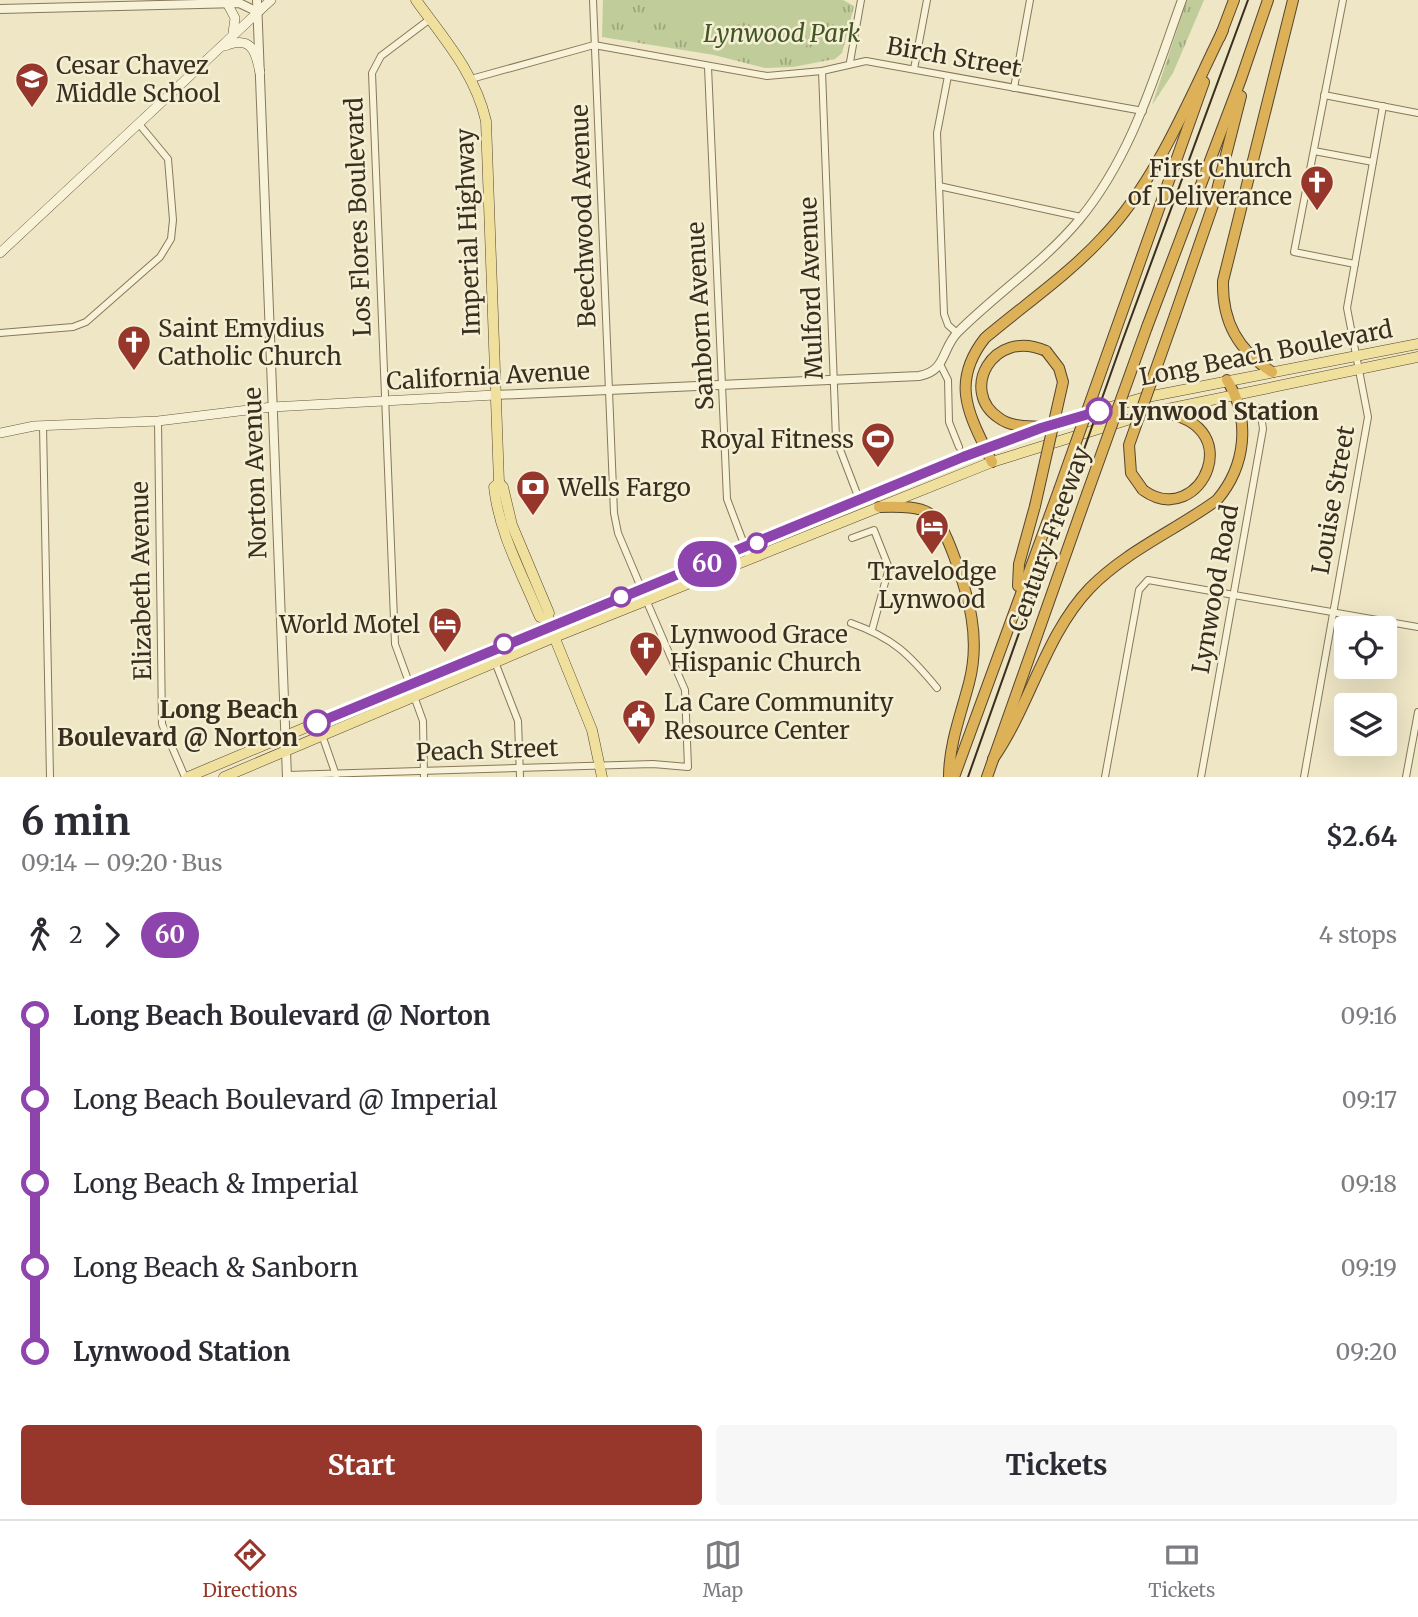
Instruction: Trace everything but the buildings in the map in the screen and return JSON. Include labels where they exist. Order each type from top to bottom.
[{"type":"highway","name":"Century Freeway","points":[[951,777],[1059,490],[1234,0]]},
{"type":"highway","name":"Century Freeway","points":[[987,777],[1147,327],[1268,0]]},
{"type":"highway","points":[[1272,372],[1252,359],[1232,332],[1224,313],[1223,281],[1293,0]]},
{"type":"highway","points":[[992,462],[970,411],[964,387],[966,370],[974,353],[985,338],[1078,261],[1104,236],[1130,204],[1167,144],[1223,30]]},
{"type":"highway","points":[[1153,412],[1190,419],[1202,429],[1211,459],[1204,478],[1191,493],[1164,499],[1143,490],[1130,473],[1129,445],[1214,202],[1241,98],[1241,79]]},
{"type":"highway","points":[[1018,596],[1019,564],[1063,382],[1059,368],[1046,351],[1032,345],[1014,345],[993,357],[984,371],[982,382],[985,401],[997,417],[1013,425],[1041,428]]},
{"type":"highway","points":[[993,759],[1013,731],[1058,636],[1089,589],[1114,567],[1210,505],[1230,484],[1238,468],[1243,446],[1236,394],[1227,380]]},
{"type":"highway","points":[[879,508],[914,507],[930,513],[942,524],[971,608],[974,651],[970,679],[949,753],[951,777]]},
{"type":"main road","points":[[0,253],[271,0]]},
{"type":"main road","name":"Imperial Highway","points":[[416,0],[471,79],[483,106],[488,137],[499,483],[494,487],[505,538],[540,617],[548,622],[555,637],[592,730],[602,777]]},
{"type":"main road","points":[[227,3],[235,18],[231,37]]},
{"type":"main road","points":[[217,50],[236,42],[247,43],[257,55],[260,73]]},
{"type":"main road","name":"Long Beach Boulevard","points":[[186,777],[411,683],[548,622],[642,590],[859,499],[1041,428],[1142,398],[1418,344]]},
{"type":"main road","name":"Long Beach Boulevard","points":[[224,777],[555,637],[992,462],[1153,412],[1418,357]]},
{"type":"main road","name":"California Avenue","points":[[0,433],[43,426],[158,421],[272,407],[495,395]]},
{"type":"main road","points":[[216,777],[216,771],[243,758],[244,752]]},
{"type":"street","name":"Norton Avenue","points":[[257,0],[287,776]]},
{"type":"street","name":"Beechwood Avenue","points":[[593,0],[615,523],[642,590]]},
{"type":"street","points":[[850,62],[861,0]]},
{"type":"street","points":[[914,69],[927,0]]},
{"type":"street","points":[[1014,88],[1030,0]]},
{"type":"street","points":[[959,447],[949,422],[948,380],[941,366],[957,333],[1081,217],[1120,160],[1143,111],[1182,0]]},
{"type":"street","points":[[1343,0],[1294,252],[1355,264]]},
{"type":"street","points":[[0,9],[227,3],[248,5],[258,12]]},
{"type":"street","name":"Los Flores Boulevard","points":[[426,775],[423,721],[416,695],[395,644],[373,67],[386,51],[430,19]]},
{"type":"street","name":"Birch Street","points":[[471,79],[594,45],[767,76],[822,71],[850,62],[866,61],[1143,111]]},
{"type":"street","name":"Sanborn Avenue","points":[[708,67],[727,499],[750,560]]},
{"type":"street","name":"Mulford Avenue","points":[[822,71],[836,439],[859,499]]},
{"type":"street","points":[[948,76],[937,133],[944,314],[948,325],[957,333]]},
{"type":"street","points":[[1325,95],[1418,113]]},
{"type":"street","name":"Louise Street","points":[[1304,777],[1368,417],[1347,312],[1383,106]]},
{"type":"street","points":[[0,333],[73,327],[86,323],[167,248],[173,230],[168,159],[139,124]]},
{"type":"street","points":[[1314,151],[1373,162]]},
{"type":"street","points":[[939,186],[1081,217]]},
{"type":"street","name":"California Avenue","points":[[495,395],[919,376],[941,366]]},
{"type":"street","name":"Lynwood Road","points":[[1201,777],[1263,429],[1260,408]]},
{"type":"street","name":"Elizabeth Avenue","points":[[158,421],[162,724],[186,777]]},
{"type":"street","points":[[43,426],[50,777]]},
{"type":"street","points":[[852,538],[874,530],[889,568],[872,630]]},
{"type":"street","points":[[1105,777],[1139,590],[1145,581],[1155,579],[1418,627]]},
{"type":"street","name":"Peach Street","points":[[287,776],[519,773],[600,765],[688,767],[685,691],[647,602]]},
{"type":"street","points":[[851,623],[872,630],[907,651],[937,688]]},
{"type":"street","points":[[495,662],[518,721],[519,773]]},
{"type":"street","points":[[1406,777],[1418,712]]},
{"type":"street","points":[[322,735],[336,775]]},
{"type":"green space","name":"Lynwood Park","points":[[603,0],[843,0],[854,6],[842,53],[835,59],[793,67],[765,68],[714,55],[602,37]]},
{"type":"green space","points":[[655,0],[738,0],[727,56],[693,44],[675,31],[660,12]]},
{"type":"green space","points":[[755,0],[835,0],[831,16],[814,40],[789,54],[759,59],[744,57]]},
{"type":"green space","points":[[1187,0],[1204,0],[1173,73],[1152,105]]},
{"type":"tram line","points":[[968,777],[1122,342],[1248,0]]},
{"type":"bus line","name":"60","points":[[317,723],[563,619],[746,548],[963,457],[1041,428],[1099,411]]},
{"type":"place","name":"Cesar Chavez Middle School","points":[[32,109]]},
{"type":"place","name":"First Church of Deliverance","points":[[1317,212]]},
{"type":"place","name":"Saint Emydius Catholic Church","points":[[134,372]]},
{"type":"place","name":"Lynwood Station","points":[[1099,411]]},
{"type":"place","name":"Royal Fitness","points":[[878,469]]},
{"type":"place","name":"Wells Fargo","points":[[533,517]]},
{"type":"place","name":"Travelodge Lynwood","points":[[932,556]]},
{"type":"place","name":"World Motel","points":[[445,654]]},
{"type":"place","name":"Lynwood Grace Hispanic Church","points":[[646,678]]},
{"type":"place","name":"Long Beach Boulevard @ Norton","points":[[317,723]]},
{"type":"place","name":"La Care Community Resource Center","points":[[639,746]]}]
